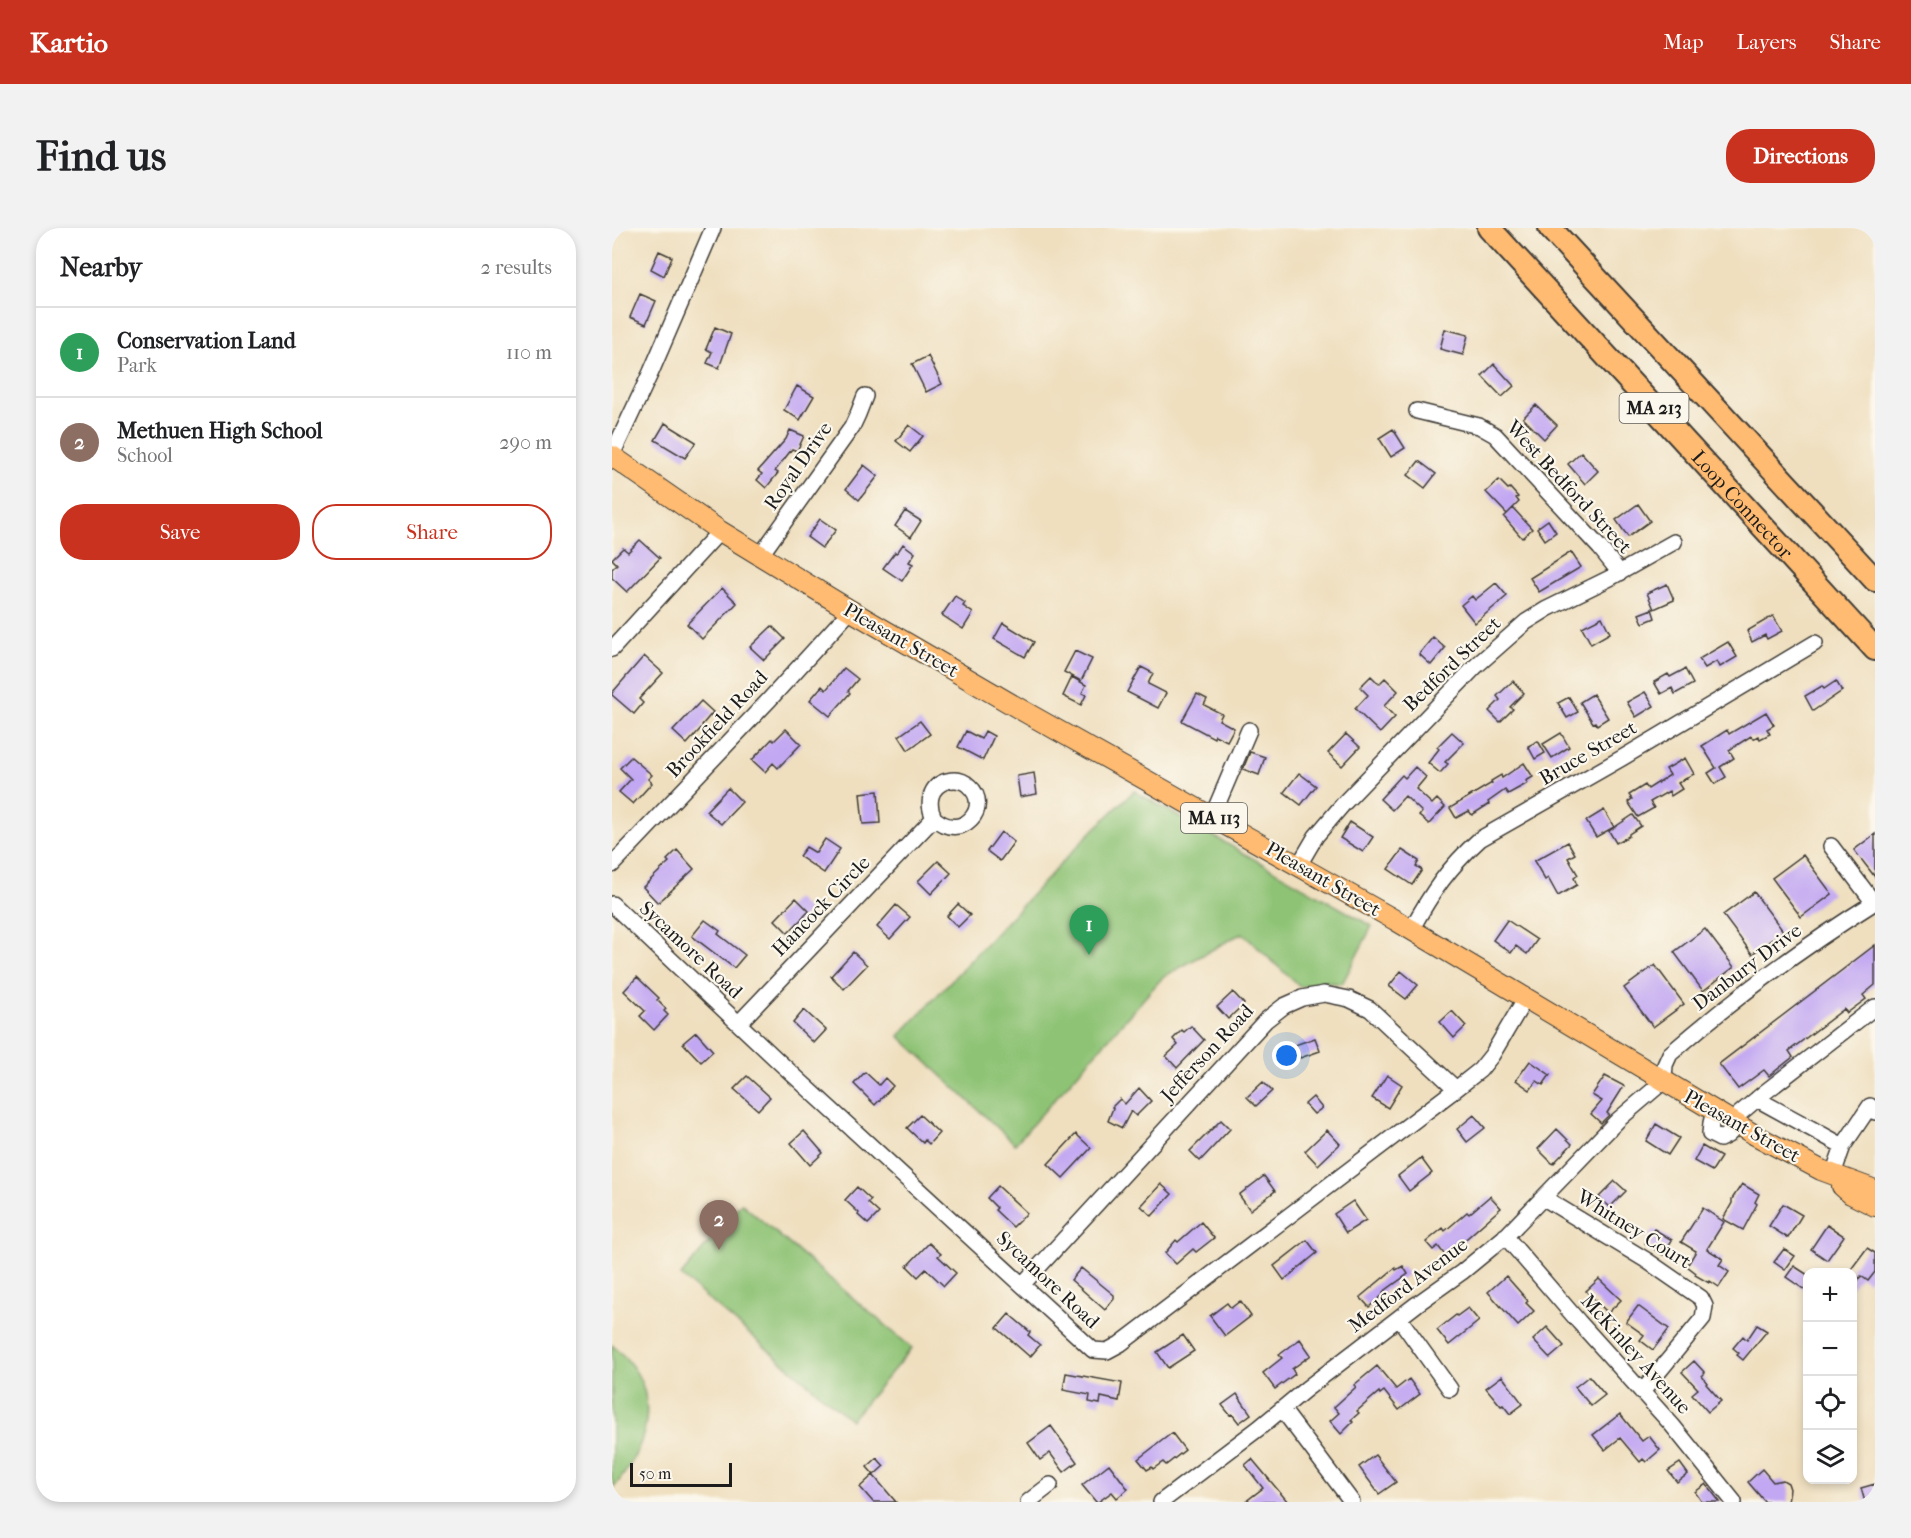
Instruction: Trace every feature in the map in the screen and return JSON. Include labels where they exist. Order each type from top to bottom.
[{"type":"highway","name":"Loop Connector","points":[[1489,228],[1875,650]]},
{"type":"highway","name":"MA 213","points":[[1550,228],[1870,573]]},
{"type":"main road","name":"Pleasant Street","points":[[612,456],[760,556],[1015,706],[1299,865],[1728,1119],[1827,1172],[1875,1190]]},
{"type":"main road","name":"Pleasant Street","points":[[1827,1172],[1851,1194],[1875,1206]]},
{"type":"street","points":[[612,456],[713,228]]},
{"type":"street","name":"Royal Drive","points":[[760,556],[852,427],[865,396]]},
{"type":"street","name":"West Bedford Street","points":[[1417,411],[1479,426],[1495,435],[1600,548],[1620,573]]},
{"type":"street","points":[[612,649],[720,531]]},
{"type":"street","name":"Bedford Street","points":[[1299,865],[1316,836],[1345,802],[1476,666],[1547,609],[1620,573],[1674,542]]},
{"type":"street","name":"Brookfield Road","points":[[612,865],[762,707],[850,610]]},
{"type":"street","name":"Bruce Street","points":[[1411,930],[1444,877],[1461,856],[1480,839],[1623,758],[1815,643]]},
{"type":"street","points":[[1212,817],[1249,730]]},
{"type":"street","name":"Hancock Circle","points":[[739,1023],[934,818]]},
{"type":"street","points":[[1831,846],[1874,902]]},
{"type":"street","name":"Danbury Drive","points":[[1664,1081],[1665,1065],[1670,1054],[1692,1035],[1762,979],[1874,902]]},
{"type":"street","name":"Sycamore Road","points":[[612,904],[1093,1350],[1107,1351],[1120,1344],[1456,1089],[1479,1070],[1492,1055],[1525,999]]},
{"type":"street","name":"Jefferson Road","points":[[1022,1285],[1266,1020],[1284,1006],[1302,998],[1324,994],[1349,999],[1370,1009],[1456,1089]]},
{"type":"street","points":[[1728,1119],[1875,1007]]},
{"type":"street","name":"Medford Avenue","points":[[1161,1502],[1462,1272],[1505,1236],[1618,1120],[1664,1081]]},
{"type":"street","points":[[1757,1099],[1843,1146]]},
{"type":"street","points":[[1827,1172],[1843,1146],[1873,1107]]},
{"type":"street","name":"Whitney Court","points":[[1544,1198],[1646,1260],[1701,1298],[1705,1306],[1702,1318],[1642,1392]]},
{"type":"street","name":"McKinley Avenue","points":[[1505,1236],[1672,1425],[1734,1502]]},
{"type":"street","points":[[1399,1318],[1450,1389]]},
{"type":"street","points":[[1282,1409],[1352,1502]]},
{"type":"street","points":[[1028,1502],[1050,1485]]},
{"type":"green space","points":[[1134,791],[1372,926],[1342,984],[1325,982],[1300,987],[1242,933],[1163,977],[1015,1144],[899,1036],[1088,835]]},
{"type":"green space","points":[[741,1203],[912,1348],[851,1420],[681,1276]]},
{"type":"green space","points":[[612,1345],[629,1362],[640,1379],[646,1397],[646,1416],[643,1435],[636,1454],[612,1490]]},
{"type":"building","points":[[659,251],[672,257],[664,276],[651,269]]},
{"type":"building","points":[[640,294],[656,301],[646,324],[630,317]]},
{"type":"building","points":[[715,327],[731,334],[719,368],[707,363],[712,352],[706,349]]},
{"type":"building","points":[[1445,329],[1468,335],[1463,355],[1440,349]]},
{"type":"building","points":[[928,356],[942,384],[926,392],[912,364]]},
{"type":"building","points":[[1494,364],[1514,386],[1502,397],[1482,376]]},
{"type":"building","points":[[797,386],[814,396],[800,420],[784,410]]},
{"type":"building","points":[[1536,405],[1557,425],[1544,439],[1523,418]]},
{"type":"building","points":[[665,423],[696,442],[685,458],[655,440]]},
{"type":"building","points":[[909,425],[923,436],[910,452],[896,441]]},
{"type":"building","points":[[1393,429],[1405,448],[1391,457],[1379,438]]},
{"type":"building","points":[[790,430],[804,436],[797,451],[792,449],[775,471],[778,473],[766,488],[757,480],[762,474],[758,471],[786,439]]},
{"type":"building","points":[[1581,452],[1598,471],[1585,484],[1568,464]]},
{"type":"building","points":[[1419,461],[1436,474],[1425,488],[1408,475]]},
{"type":"building","points":[[864,465],[878,476],[859,500],[846,489]]},
{"type":"building","points":[[1499,480],[1518,497],[1516,498],[1519,502],[1507,514],[1486,492]]},
{"type":"building","points":[[1638,504],[1650,521],[1628,537],[1616,520]]},
{"type":"building","points":[[1513,508],[1532,529],[1522,538],[1504,517]]},
{"type":"building","points":[[905,511],[921,521],[911,537],[895,526]]},
{"type":"building","points":[[820,519],[836,530],[822,548],[807,537]]},
{"type":"building","points":[[1548,520],[1556,532],[1545,540],[1537,528]]},
{"type":"building","points":[[640,540],[660,558],[627,592],[612,578],[612,569],[617,564],[612,559],[623,548],[628,552]]},
{"type":"building","points":[[903,544],[915,553],[909,562],[913,564],[902,581],[883,568]]},
{"type":"building","points":[[1571,552],[1581,567],[1539,592],[1530,578]]},
{"type":"building","points":[[1496,583],[1507,596],[1475,623],[1461,605],[1472,596],[1475,600]]},
{"type":"building","points":[[1667,584],[1674,600],[1654,609],[1647,593]]},
{"type":"building","points":[[722,588],[737,603],[702,639],[687,624]]},
{"type":"building","points":[[955,596],[973,613],[963,629],[942,615]]},
{"type":"building","points":[[1652,609],[1655,618],[1643,623],[1639,614]]},
{"type":"building","points":[[1773,616],[1782,631],[1767,639],[1765,635],[1752,642],[1747,631]]},
{"type":"building","points":[[1602,617],[1610,633],[1591,644],[1582,627]]},
{"type":"building","points":[[1003,623],[1034,642],[1025,657],[994,639]]},
{"type":"building","points":[[772,626],[785,639],[764,660],[750,647]]},
{"type":"building","points":[[1433,637],[1445,648],[1431,665],[1419,654]]},
{"type":"building","points":[[1728,642],[1737,657],[1720,667],[1717,661],[1705,668],[1699,659]]},
{"type":"building","points":[[1075,651],[1092,659],[1081,681],[1064,672]]},
{"type":"building","points":[[644,656],[663,673],[639,699],[643,703],[634,714],[612,693]]},
{"type":"building","points":[[1141,667],[1153,673],[1148,684],[1166,693],[1158,708],[1127,692]]},
{"type":"building","points":[[844,668],[858,679],[848,691],[850,693],[830,716],[810,700],[822,686],[826,690]]},
{"type":"building","points":[[1685,669],[1693,684],[1675,694],[1672,688],[1661,694],[1654,682],[1668,674],[1670,677]]},
{"type":"building","points":[[1371,676],[1379,684],[1385,678],[1398,691],[1384,706],[1395,717],[1380,733],[1355,709],[1368,695],[1360,687]]},
{"type":"building","points":[[1072,677],[1086,685],[1082,693],[1086,695],[1081,705],[1063,696]]},
{"type":"building","points":[[1513,681],[1524,693],[1510,707],[1513,709],[1500,722],[1489,711],[1500,700],[1497,696]]},
{"type":"building","points":[[1836,681],[1842,691],[1813,711],[1805,696],[1822,686],[1824,689]]},
{"type":"building","points":[[1645,692],[1654,706],[1636,717],[1627,702]]},
{"type":"building","points":[[1197,694],[1207,699],[1204,705],[1222,714],[1219,720],[1234,728],[1227,741],[1215,735],[1214,738],[1182,721]]},
{"type":"building","points":[[1593,694],[1608,718],[1597,725],[1593,723],[1580,702]]},
{"type":"building","points":[[1569,697],[1578,712],[1567,718],[1558,703]]},
{"type":"building","points":[[701,701],[713,712],[687,744],[673,731]]},
{"type":"building","points":[[1766,712],[1774,725],[1767,729],[1770,734],[1760,739],[1758,736],[1753,739],[1751,736],[1729,750],[1734,758],[1720,767],[1726,777],[1715,784],[1708,773],[1716,768],[1702,746],[1727,730],[1729,734]]},
{"type":"building","points":[[920,721],[930,734],[908,750],[899,736]]},
{"type":"building","points":[[786,729],[801,744],[778,768],[773,763],[765,772],[752,760],[772,739],[774,741]]},
{"type":"building","points":[[966,731],[981,739],[985,731],[994,736],[983,760],[958,747]]},
{"type":"building","points":[[1452,732],[1464,743],[1445,762],[1448,764],[1440,773],[1428,763],[1439,749],[1437,747]]},
{"type":"building","points":[[1561,733],[1569,747],[1552,758],[1543,744]]},
{"type":"building","points":[[1346,734],[1360,747],[1342,766],[1328,753]]},
{"type":"building","points":[[1538,741],[1545,753],[1535,759],[1528,746]]},
{"type":"building","points":[[1250,752],[1265,757],[1259,775],[1243,769]]},
{"type":"building","points":[[631,757],[652,775],[648,779],[652,783],[633,804],[619,792],[631,779],[620,768]]},
{"type":"building","points":[[1685,758],[1694,774],[1678,783],[1682,789],[1671,796],[1669,791],[1650,802],[1654,808],[1638,817],[1628,802],[1632,799],[1629,795],[1645,785],[1648,789],[1670,775],[1666,769]]},
{"type":"building","points":[[1524,763],[1533,777],[1526,781],[1528,783],[1508,794],[1505,790],[1472,815],[1469,811],[1456,818],[1450,808]]},
{"type":"building","points":[[1415,767],[1426,777],[1416,789],[1432,804],[1437,799],[1445,807],[1429,824],[1419,816],[1422,812],[1405,796],[1392,810],[1380,799],[1402,775],[1405,778]]},
{"type":"building","points":[[1034,773],[1037,794],[1020,797],[1017,776]]},
{"type":"building","points":[[1299,773],[1316,786],[1301,805],[1284,792]]},
{"type":"building","points":[[728,788],[742,802],[721,824],[706,811]]},
{"type":"building","points":[[878,791],[880,823],[863,824],[860,793]]},
{"type":"building","points":[[1604,810],[1614,827],[1596,837],[1586,821]]},
{"type":"building","points":[[1633,815],[1641,826],[1616,843],[1609,831]]},
{"type":"building","points":[[1350,822],[1373,837],[1363,852],[1340,838]]},
{"type":"building","points":[[1001,832],[1014,842],[1000,861],[987,851]]},
{"type":"building","points":[[1875,834],[1875,877],[1854,850]]},
{"type":"building","points":[[825,839],[840,849],[824,873],[799,856],[806,847],[816,853]]},
{"type":"building","points":[[1568,842],[1575,854],[1568,858],[1578,875],[1574,878],[1577,885],[1558,896],[1548,878],[1545,880],[1534,861]]},
{"type":"building","points":[[677,850],[694,869],[658,903],[643,887],[669,862],[667,860]]},
{"type":"building","points":[[1402,850],[1419,861],[1416,866],[1422,870],[1412,885],[1388,869]]},
{"type":"building","points":[[1803,855],[1832,894],[1801,917],[1772,878]]},
{"type":"building","points":[[938,861],[951,873],[931,894],[918,881]]},
{"type":"building","points":[[1754,892],[1783,931],[1752,954],[1723,915]]},
{"type":"building","points":[[796,898],[809,911],[788,933],[775,920]]},
{"type":"building","points":[[958,904],[970,915],[958,927],[947,916]]},
{"type":"building","points":[[896,905],[910,917],[890,939],[877,927]]},
{"type":"building","points":[[705,920],[720,931],[718,934],[745,955],[734,968],[692,936]]},
{"type":"building","points":[[1507,920],[1537,940],[1527,954],[1516,946],[1511,953],[1493,940]]},
{"type":"building","points":[[1705,929],[1734,967],[1703,991],[1674,952]]},
{"type":"building","points":[[1875,945],[1875,985],[1863,995],[1866,999],[1847,1013],[1844,1009],[1789,1051],[1793,1057],[1769,1076],[1764,1070],[1738,1089],[1719,1064]]},
{"type":"building","points":[[853,952],[867,965],[844,989],[831,976]]},
{"type":"building","points":[[1655,965],[1684,1004],[1653,1027],[1624,988]]},
{"type":"building","points":[[1401,971],[1418,985],[1406,999],[1389,986]]},
{"type":"building","points":[[637,977],[659,998],[657,1000],[666,1009],[664,1011],[668,1015],[654,1030],[640,1016],[645,1011],[624,991]]},
{"type":"building","points":[[1233,992],[1244,1004],[1228,1019],[1217,1007]]},
{"type":"building","points":[[804,1010],[826,1030],[814,1043],[793,1023]]},
{"type":"building","points":[[1452,1011],[1466,1026],[1454,1038],[1440,1022]]},
{"type":"building","points":[[1191,1026],[1204,1040],[1177,1068],[1166,1056],[1178,1045],[1173,1039],[1182,1030],[1184,1032]]},
{"type":"building","points":[[696,1032],[713,1051],[701,1062],[683,1043]]},
{"type":"building","points":[[1315,1038],[1320,1051],[1300,1058],[1295,1045]]},
{"type":"building","points":[[1530,1061],[1550,1075],[1543,1085],[1537,1081],[1530,1090],[1516,1080]]},
{"type":"building","points":[[865,1072],[879,1085],[885,1078],[893,1086],[875,1105],[854,1084]]},
{"type":"building","points":[[1387,1075],[1402,1085],[1388,1108],[1372,1098]]},
{"type":"building","points":[[747,1076],[770,1097],[758,1110],[734,1089]]},
{"type":"building","points":[[1605,1076],[1624,1086],[1607,1113],[1609,1115],[1601,1123],[1591,1114],[1602,1101],[1592,1095]]},
{"type":"building","points":[[1263,1082],[1272,1091],[1256,1106],[1247,1097]]},
{"type":"building","points":[[1139,1088],[1151,1101],[1136,1116],[1131,1111],[1122,1128],[1108,1121],[1112,1107],[1120,1099],[1125,1104]]},
{"type":"building","points":[[1313,1097],[1322,1108],[1314,1114],[1305,1104]]},
{"type":"building","points":[[920,1115],[939,1133],[929,1144],[925,1140],[923,1143],[907,1128]]},
{"type":"building","points":[[1474,1115],[1485,1128],[1467,1142],[1457,1129]]},
{"type":"building","points":[[1221,1120],[1230,1129],[1200,1161],[1190,1151]]},
{"type":"building","points":[[1656,1124],[1679,1138],[1668,1155],[1646,1141]]},
{"type":"building","points":[[1557,1129],[1572,1144],[1553,1164],[1538,1149]]},
{"type":"building","points":[[1327,1130],[1340,1144],[1318,1165],[1305,1151]]},
{"type":"building","points":[[804,1131],[823,1153],[810,1165],[791,1143]]},
{"type":"building","points":[[1076,1134],[1091,1148],[1063,1178],[1048,1164]]},
{"type":"building","points":[[1702,1146],[1721,1157],[1712,1171],[1694,1161]]},
{"type":"building","points":[[1421,1158],[1432,1173],[1409,1191],[1398,1176]]},
{"type":"building","points":[[1264,1176],[1275,1191],[1250,1210],[1239,1195]]},
{"type":"building","points":[[1615,1181],[1626,1191],[1610,1207],[1599,1197]]},
{"type":"building","points":[[1161,1184],[1172,1194],[1152,1216],[1141,1206]]},
{"type":"building","points":[[1742,1184],[1759,1194],[1755,1202],[1757,1204],[1743,1230],[1723,1219]]},
{"type":"building","points":[[998,1186],[1027,1213],[1013,1227],[995,1210],[997,1208],[987,1198]]},
{"type":"building","points":[[857,1187],[871,1200],[868,1203],[879,1213],[868,1224],[845,1200]]},
{"type":"building","points":[[1490,1196],[1501,1208],[1447,1258],[1438,1246],[1433,1250],[1426,1242],[1443,1228],[1445,1231],[1467,1212],[1469,1214]]},
{"type":"building","points":[[1353,1201],[1366,1220],[1346,1233],[1334,1214]]},
{"type":"building","points":[[1783,1204],[1802,1215],[1788,1238],[1769,1226]]},
{"type":"building","points":[[1703,1208],[1724,1222],[1707,1249],[1723,1259],[1719,1265],[1729,1272],[1719,1287],[1695,1275],[1696,1273],[1687,1266],[1696,1251],[1681,1242]]},
{"type":"building","points":[[1201,1222],[1214,1238],[1196,1252],[1193,1249],[1176,1264],[1165,1253],[1176,1240],[1178,1242]]},
{"type":"building","points":[[1827,1225],[1844,1236],[1827,1260],[1811,1249]]},
{"type":"building","points":[[1654,1229],[1672,1240],[1663,1255],[1645,1243]]},
{"type":"building","points":[[1307,1240],[1317,1253],[1284,1280],[1274,1266]]},
{"type":"building","points":[[929,1243],[941,1254],[938,1256],[956,1273],[944,1286],[926,1269],[918,1277],[907,1266]]},
{"type":"building","points":[[1867,1248],[1875,1253],[1875,1272],[1868,1281],[1861,1276],[1857,1281],[1857,1268],[1852,1268]]},
{"type":"building","points":[[1784,1249],[1795,1256],[1785,1270],[1774,1262]]},
{"type":"building","points":[[1403,1266],[1408,1274],[1383,1292],[1384,1294],[1369,1307],[1360,1297],[1395,1268],[1396,1270]]},
{"type":"building","points":[[1794,1266],[1803,1272],[1803,1289],[1786,1277]]},
{"type":"building","points":[[1081,1268],[1114,1295],[1114,1299],[1105,1310],[1071,1280]]},
{"type":"building","points":[[1506,1276],[1534,1311],[1518,1326],[1488,1292]]},
{"type":"building","points":[[1599,1279],[1621,1300],[1608,1313],[1586,1291]]},
{"type":"building","points":[[1240,1301],[1251,1316],[1225,1336],[1210,1316],[1227,1303],[1231,1308]]},
{"type":"building","points":[[1638,1306],[1669,1329],[1653,1350],[1640,1340],[1644,1335],[1626,1322]]},
{"type":"building","points":[[1468,1308],[1479,1321],[1449,1345],[1437,1330]]},
{"type":"building","points":[[1009,1314],[1030,1332],[1028,1335],[1040,1345],[1030,1357],[997,1328]]},
{"type":"building","points":[[1757,1325],[1767,1331],[1743,1360],[1733,1348],[1743,1336],[1747,1340]]},
{"type":"building","points":[[1547,1327],[1564,1346],[1550,1358],[1533,1340]]},
{"type":"building","points":[[1183,1335],[1194,1351],[1168,1368],[1157,1352]]},
{"type":"building","points":[[1300,1339],[1311,1355],[1292,1369],[1295,1374],[1275,1389],[1263,1373],[1282,1358],[1279,1355]]},
{"type":"building","points":[[1694,1361],[1705,1373],[1702,1376],[1706,1384],[1721,1401],[1708,1412],[1692,1394],[1698,1389],[1682,1372]]},
{"type":"building","points":[[1377,1366],[1396,1389],[1409,1379],[1420,1394],[1399,1410],[1384,1391],[1380,1394],[1379,1392],[1357,1411],[1359,1413],[1351,1420],[1353,1422],[1341,1434],[1330,1421],[1339,1413],[1334,1407],[1356,1387],[1354,1385]]},
{"type":"building","points":[[1066,1373],[1122,1383],[1119,1401],[1101,1397],[1100,1404],[1089,1402],[1090,1395],[1063,1390]]},
{"type":"building","points":[[1502,1376],[1523,1404],[1510,1414],[1486,1388]]},
{"type":"building","points":[[1589,1376],[1605,1395],[1591,1406],[1575,1387]]},
{"type":"building","points":[[1237,1394],[1251,1414],[1239,1423],[1222,1405]]},
{"type":"building","points":[[1620,1414],[1642,1441],[1649,1436],[1660,1450],[1646,1462],[1643,1459],[1640,1462],[1620,1438],[1605,1450],[1593,1435]]},
{"type":"building","points":[[1051,1426],[1077,1462],[1064,1472],[1050,1453],[1040,1460],[1028,1443]]},
{"type":"building","points":[[1172,1433],[1185,1450],[1166,1465],[1163,1462],[1147,1470],[1138,1459]]},
{"type":"building","points":[[1375,1455],[1396,1482],[1379,1494],[1359,1467]]},
{"type":"building","points":[[877,1458],[884,1466],[874,1475],[867,1467]]},
{"type":"building","points":[[1252,1459],[1288,1502],[1245,1502],[1263,1488],[1245,1465]]},
{"type":"building","points":[[1680,1463],[1688,1474],[1677,1482],[1668,1471]]},
{"type":"building","points":[[1109,1464],[1128,1489],[1117,1498],[1112,1492],[1096,1502],[1082,1485]]},
{"type":"building","points":[[1762,1469],[1773,1482],[1783,1480],[1788,1483],[1790,1489],[1788,1502],[1765,1502],[1748,1482]]},
{"type":"building","points":[[873,1475],[896,1502],[873,1502],[860,1487]]},
{"type":"building","points":[[1706,1484],[1720,1502],[1702,1502],[1695,1492]]},
{"type":"building","points":[[1875,1484],[1875,1502],[1865,1502],[1861,1488]]},
{"type":"place","name":"Conservation Land","points":[[1089,955]]},
{"type":"place","name":"Methuen High School","points":[[719,1250]]}]
